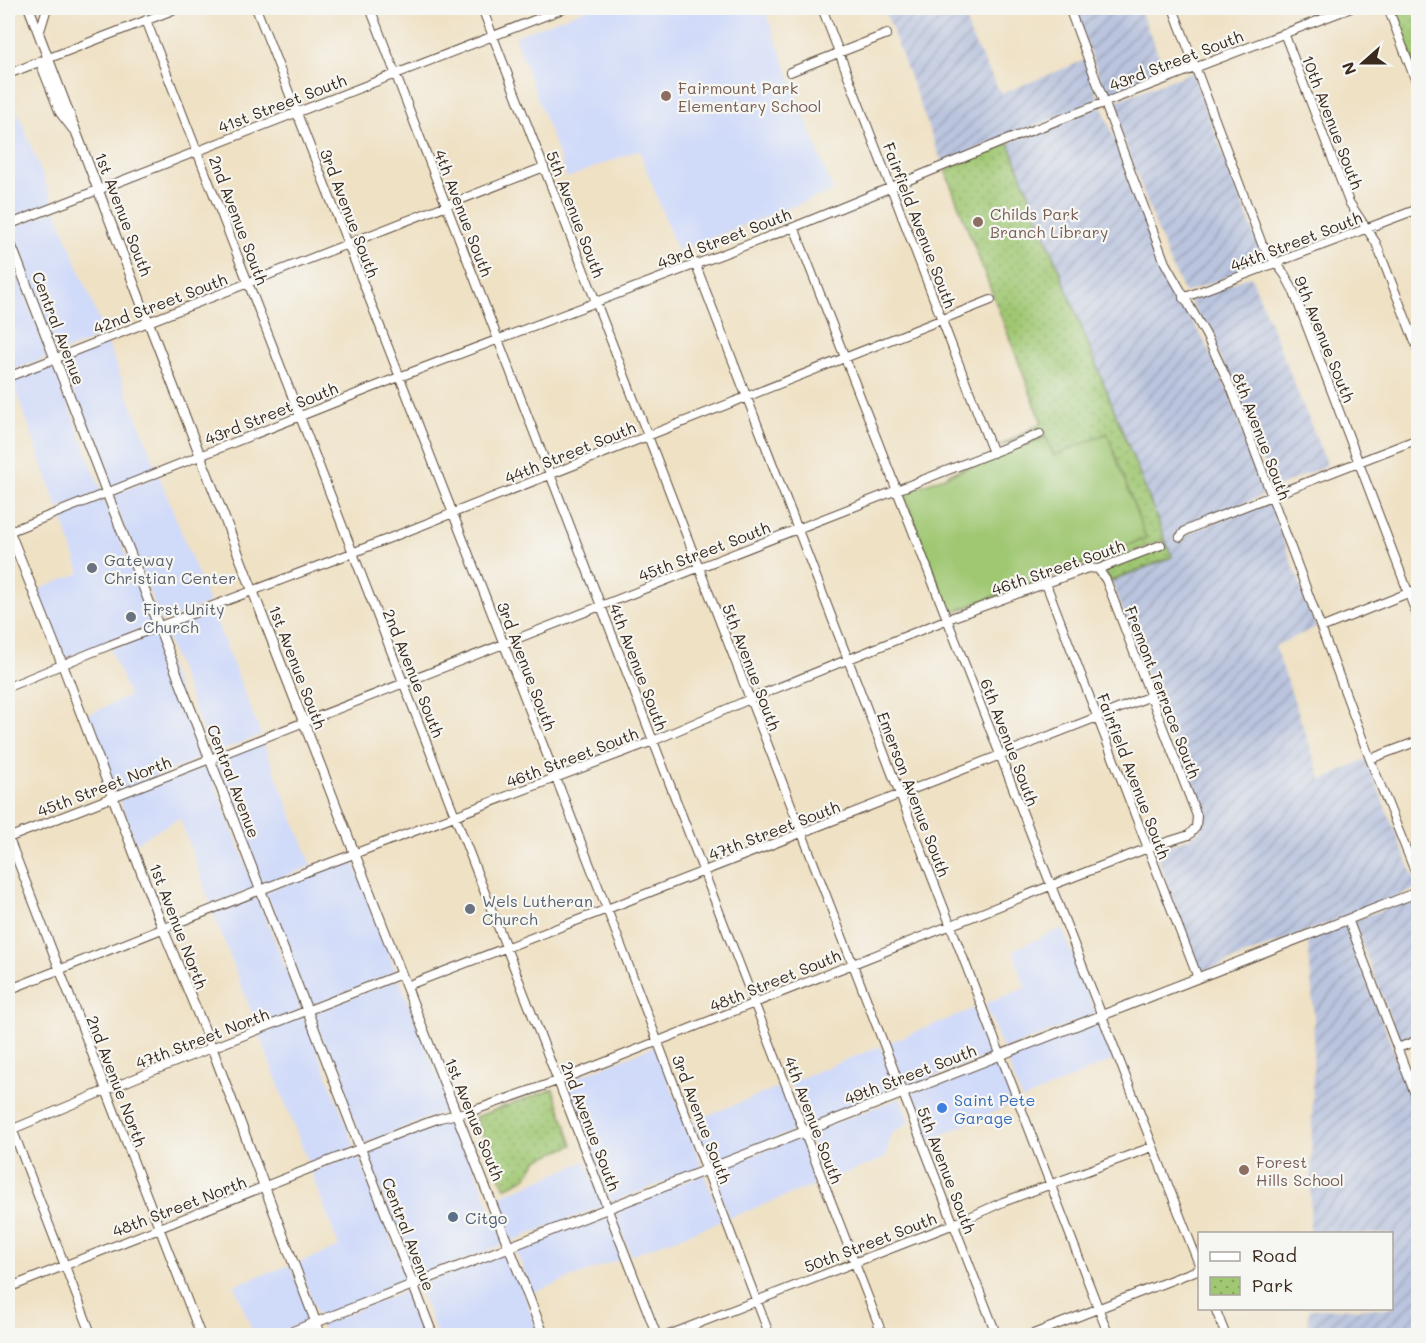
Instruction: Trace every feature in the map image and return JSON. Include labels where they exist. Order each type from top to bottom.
[{"type":"main road","name":"1st Avenue South","points":[[29,8],[39,34],[44,60],[100,190],[148,321],[401,974],[544,1335]]},
{"type":"main road","name":"Central Avenue","points":[[8,237],[433,1335]]},
{"type":"main road","name":"1st Avenue North","points":[[8,531],[63,666],[163,929],[212,1048],[321,1335]]},
{"type":"main road","name":"49th Street South","points":[[281,1335],[1419,892]]},
{"type":"street","points":[[39,34],[47,8]]},
{"type":"street","points":[[8,74],[178,8]]},
{"type":"street","name":"3rd Avenue South","points":[[256,8],[607,909],[770,1335]]},
{"type":"street","name":"4th Avenue South","points":[[370,8],[883,1335]]},
{"type":"street","name":"5th Avenue South","points":[[482,8],[997,1335]]},
{"type":"street","name":"41st Street South","points":[[8,225],[566,8]]},
{"type":"street","name":"Fairfield Avenue South","points":[[822,8],[993,453]]},
{"type":"street","name":"8th Avenue South","points":[[1069,8],[1165,263],[1206,335],[1232,390],[1371,759],[1419,879]]},
{"type":"street","name":"9th Avenue South","points":[[1173,8],[1262,244],[1293,290],[1419,618]]},
{"type":"street","name":"43rd Street South","points":[[8,531],[107,494],[399,377],[794,227],[1104,102],[1351,8]]},
{"type":"street","points":[[1388,8],[1419,87]]},
{"type":"street","name":"2nd Avenue South","points":[[146,20],[250,282],[299,417],[560,1080],[657,1335]]},
{"type":"street","name":"10th Avenue South","points":[[1284,33],[1349,202],[1376,243],[1419,350]]},
{"type":"street","points":[[790,72],[887,34]]},
{"type":"street","name":"42nd Street South","points":[[8,377],[544,167]]},
{"type":"street","name":"44th Street South","points":[[1183,298],[1419,209]]},
{"type":"street","name":"6th Avenue South","points":[[794,227],[1198,1263]]},
{"type":"street","name":"Emerson Avenue South","points":[[695,263],[1109,1335]]},
{"type":"street","name":"44th Street South","points":[[8,687],[990,300]]},
{"type":"street","name":"45th Street South","points":[[210,759],[1040,434]]},
{"type":"street","points":[[1180,537],[1190,529],[1419,439]]},
{"type":"street","name":"46th Street South","points":[[8,990],[260,890],[653,741],[948,619],[1088,568],[1098,569],[1161,545]]},
{"type":"street","name":"Fremont Terrace South","points":[[1098,569],[1106,580],[1197,816],[1196,827]]},
{"type":"street","name":"Fairfield Avenue South","points":[[1046,584],[1198,978]]},
{"type":"street","points":[[1321,628],[1419,589]]},
{"type":"street","name":"47th Street South","points":[[406,986],[1151,696]]},
{"type":"street","points":[[1371,759],[1419,741]]},
{"type":"street","name":"45th Street North","points":[[8,837],[210,759]]},
{"type":"street","name":"48th Street South","points":[[360,1149],[440,1118],[458,1115],[560,1080],[1050,886],[1148,848],[1189,835],[1196,827]]},
{"type":"street","name":"2nd Avenue North","points":[[8,837],[201,1335]]},
{"type":"street","points":[[1348,919],[1419,1102]]},
{"type":"street","points":[[307,1012],[401,974]]},
{"type":"street","name":"47th Street North","points":[[10,1130],[307,1012]]},
{"type":"street","points":[[1398,1048],[1419,1040]]},
{"type":"street","points":[[8,1118],[10,1130],[92,1335]]},
{"type":"street","name":"50th Street South","points":[[666,1335],[954,1224],[1052,1183],[1152,1147]]},
{"type":"street","name":"48th Street North","points":[[8,1288],[360,1149]]},
{"type":"street","points":[[1028,1335],[1198,1269]]},
{"type":"street","points":[[1216,1310],[1226,1335]]},
{"type":"shaded area","name":"Fairmount Park Elementary School","points":[[589,8],[764,8],[833,191],[677,251],[639,150],[567,178],[515,38]]},
{"type":"shaded area","points":[[884,8],[962,8],[972,39],[1001,94],[1085,60],[1099,100],[942,163]]},
{"type":"shaded area","points":[[1073,8],[1139,8],[1166,73],[1176,70],[1107,97]]},
{"type":"shaded area","points":[[1192,72],[1258,245],[1269,261],[1185,293],[1169,261],[1110,103]]},
{"type":"shaded area","points":[[8,86],[53,203],[8,221]]},
{"type":"shaded area","points":[[1102,106],[1161,265],[1202,337],[1228,391],[1266,494],[1183,528],[1174,538],[1180,542],[1191,532],[1269,501],[1316,627],[1275,646],[1322,781],[1366,759],[1418,888],[1200,973],[1155,850],[1190,838],[1200,830],[1202,824],[1200,815],[1111,581],[1172,557],[1009,143]]},
{"type":"shaded area","points":[[56,210],[105,335],[57,354],[9,228]]},
{"type":"shaded area","points":[[8,248],[49,357],[9,372],[8,367]]},
{"type":"shaded area","points":[[1251,276],[1327,465],[1273,489],[1235,388],[1209,334],[1189,300]]},
{"type":"shaded area","points":[[107,342],[157,469],[109,489],[60,360]]},
{"type":"shaded area","points":[[52,363],[102,492],[58,509],[12,379]]},
{"type":"shaded area","points":[[159,475],[209,603],[161,622],[112,496]]},
{"type":"shaded area","points":[[104,499],[153,625],[65,659],[37,590],[80,573],[61,515]]},
{"type":"shaded area","points":[[212,610],[261,735],[212,754],[163,629]]},
{"type":"shaded area","points":[[156,632],[204,757],[116,792],[87,715],[129,696],[110,649]]},
{"type":"shaded area","points":[[263,742],[312,866],[262,885],[215,761]]},
{"type":"shaded area","points":[[207,764],[255,888],[211,905],[180,818],[135,843],[119,799]]},
{"type":"shaded area","points":[[352,858],[396,972],[309,1007],[265,892]]},
{"type":"shaded area","points":[[257,895],[302,1010],[257,1027],[213,912]]},
{"type":"shaded area","points":[[1418,896],[1418,1033],[1400,1043],[1353,921]]},
{"type":"shaded area","points":[[1345,924],[1418,1114],[1418,1335],[1308,1335],[1309,1310],[1393,1310],[1393,1232],[1310,1232],[1314,1017],[1308,940],[1287,947]]},
{"type":"shaded area","points":[[1062,928],[1096,1014],[1003,1050],[985,1004],[1025,988],[1013,950]]},
{"type":"shaded area","points":[[399,979],[452,1112],[438,1114],[363,1144],[312,1013]]},
{"type":"shaded area","points":[[978,1007],[996,1053],[906,1088],[888,1043]]},
{"type":"shaded area","points":[[304,1016],[355,1147],[309,1165],[259,1034]]},
{"type":"shaded area","points":[[1098,1021],[1113,1060],[1022,1100],[1006,1057]]},
{"type":"shaded area","points":[[655,1046],[702,1167],[611,1203],[565,1082]]},
{"type":"shaded area","points":[[881,1046],[898,1091],[807,1126],[790,1082]]},
{"type":"shaded area","points":[[998,1060],[1015,1103],[928,1141],[908,1095]]},
{"type":"shaded area","points":[[782,1086],[799,1129],[709,1164],[693,1121]]},
{"type":"shaded area","points":[[900,1098],[910,1122],[891,1134],[886,1158],[828,1180],[809,1133]]},
{"type":"shaded area","points":[[455,1119],[504,1244],[415,1279],[365,1151],[440,1121]]},
{"type":"shaded area","points":[[802,1136],[820,1183],[729,1218],[712,1171]]},
{"type":"shaded area","points":[[358,1154],[408,1282],[318,1317],[298,1263],[339,1247],[311,1172]]},
{"type":"shaded area","points":[[586,1161],[603,1206],[512,1241],[495,1198]]},
{"type":"shaded area","points":[[704,1174],[722,1221],[631,1255],[613,1210]]},
{"type":"shaded area","points":[[606,1212],[623,1258],[532,1293],[515,1248]]},
{"type":"shaded area","points":[[507,1251],[540,1335],[437,1335],[418,1286]]},
{"type":"shaded area","points":[[290,1265],[311,1320],[271,1335],[254,1335],[234,1285]]},
{"type":"shaded area","points":[[410,1289],[428,1335],[326,1335],[321,1324]]},
{"type":"green space","points":[[1393,8],[1418,8],[1418,73]]},
{"type":"green space","points":[[1009,143],[1172,557],[1111,581],[1104,571],[1166,547],[1163,540],[1100,565],[1086,564],[950,614],[909,511],[952,492],[948,474],[1045,436],[1042,430],[1000,446],[1042,423],[945,170]]},
{"type":"green space","points":[[1107,433],[1146,538],[951,613],[903,493],[1046,437],[1054,456]]},
{"type":"green space","points":[[553,1089],[573,1145],[537,1160],[526,1178],[505,1188],[475,1117]]},
{"type":"place","name":"Fairmount Park Elementary School","points":[[666,96]]},
{"type":"place","name":"Childs Park Branch Library","points":[[978,222]]},
{"type":"place","name":"Gateway Christian Center","points":[[92,568]]},
{"type":"place","name":"First Unity Church","points":[[131,617]]},
{"type":"place","name":"Wels Lutheran Church","points":[[470,909]]},
{"type":"place","name":"Saint Pete Garage","points":[[942,1108]]},
{"type":"place","name":"Forest Hills School","points":[[1244,1170]]},
{"type":"place","name":"Citgo","points":[[453,1217]]}]
